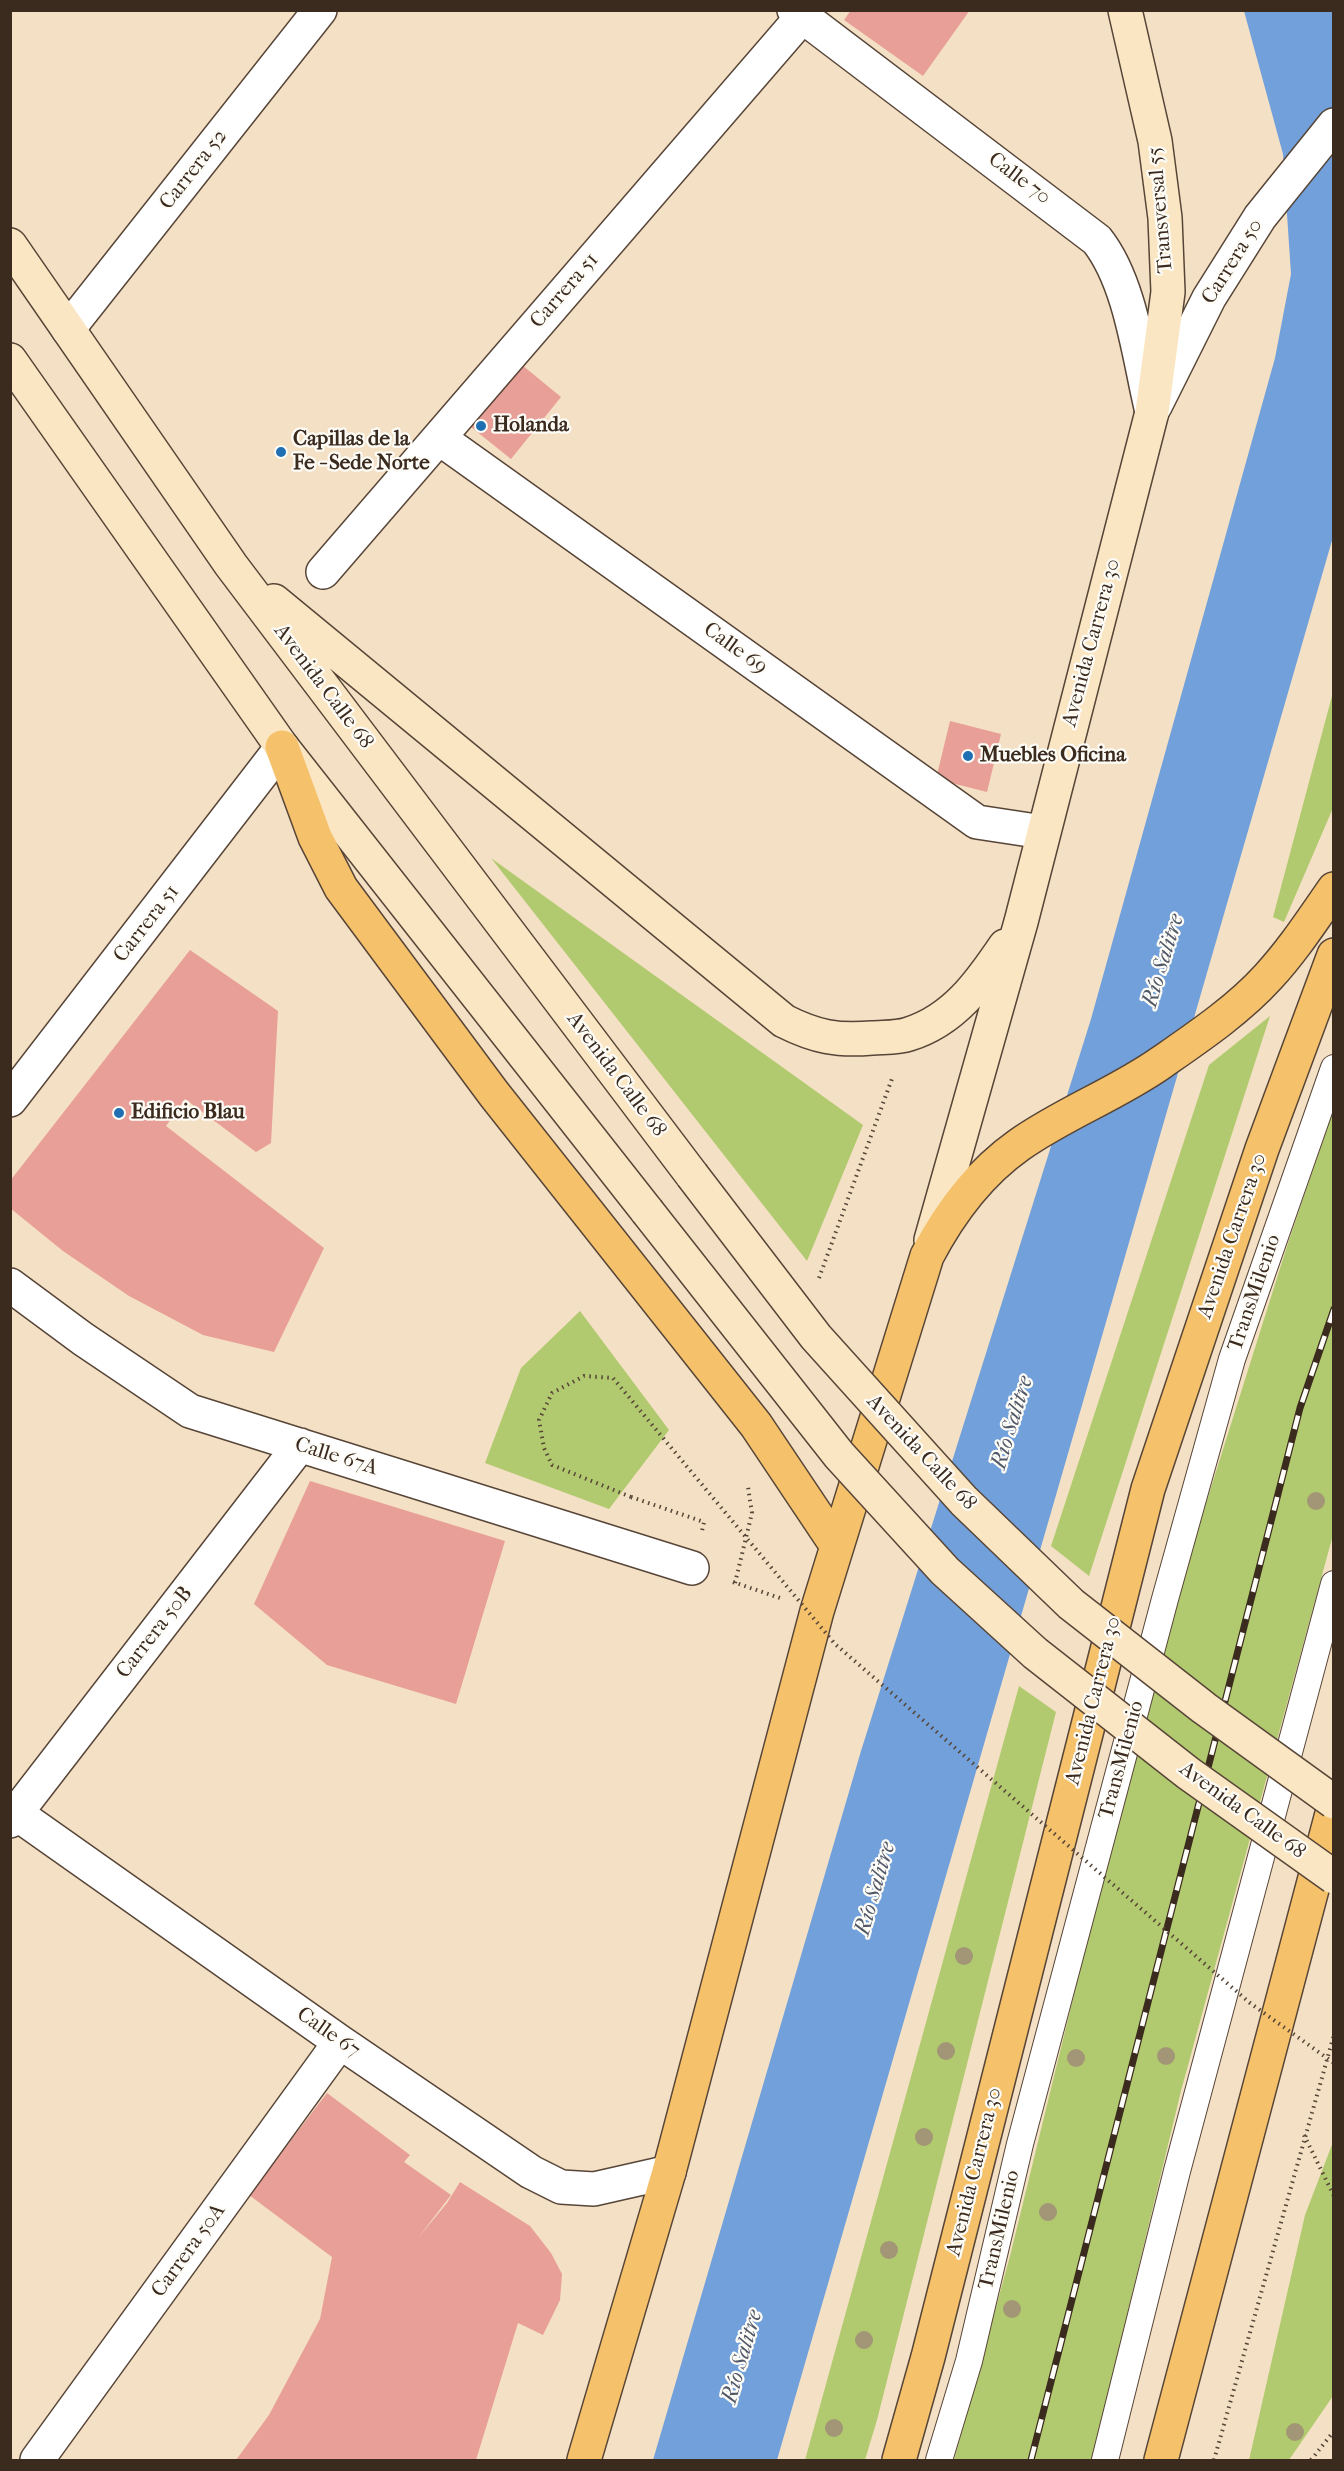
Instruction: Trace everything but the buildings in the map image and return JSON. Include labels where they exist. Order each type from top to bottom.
[{"type":"highway","points":[[282,747],[315,837],[341,888],[494,1094],[756,1425],[837,1546]]},
{"type":"highway","name":"Avenida Carrera 30","points":[[584,2460],[669,2172],[807,1607],[837,1546],[927,1256],[945,1222],[964,1196],[991,1168],[1020,1145],[1159,1064],[1210,1028],[1267,978],[1294,947],[1334,888]]},
{"type":"highway","name":"Avenida Carrera 30","points":[[899,2460],[928,2357],[1148,1489],[1262,1149],[1334,955]]},
{"type":"highway","points":[[1161,2460],[1334,1804]]},
{"type":"main road","name":"Transversal 55","points":[[1125,10],[1155,141],[1165,218],[1168,292],[1152,412]]},
{"type":"main road","name":"Avenida Calle 68","points":[[10,245],[231,565],[816,1336],[964,1501],[1071,1604],[1204,1708],[1334,1804]]},
{"type":"main road","name":"Avenida Calle 68","points":[[15,378],[282,747],[839,1455],[945,1571],[1035,1653],[1188,1773],[1334,1877]]},
{"type":"main road","name":"Avenida Carrera 30","points":[[927,1256],[1021,922],[1152,412]]},
{"type":"main road","points":[[231,565],[784,1022],[807,1033],[842,1041],[908,1035],[938,1022],[959,1005],[981,981],[1021,922]]},
{"type":"street","name":"Carrera 52","points":[[68,329],[320,10]]},
{"type":"street","name":"Calle 70","points":[[802,13],[1097,240],[1110,257],[1124,289],[1152,412]]},
{"type":"street","name":"Carrera 51","points":[[323,572],[802,13]]},
{"type":"street","name":"Carrera 50","points":[[1152,412],[1209,298],[1260,217],[1334,125]]},
{"type":"street","name":"Calle 69","points":[[439,438],[976,822],[1043,832]]},
{"type":"street","name":"Carrera 51","points":[[10,1100],[282,747]]},
{"type":"street","name":"Calle 67A","points":[[10,1285],[83,1339],[190,1411],[692,1568]]},
{"type":"street","name":"Carrera 50B","points":[[12,1814],[300,1445]]},
{"type":"street","name":"Calle 67","points":[[12,1814],[531,2172],[561,2187],[594,2189],[669,2172]]},
{"type":"street","name":"Carrera 50A","points":[[37,2460],[340,2042]]},
{"type":"lane","name":"TransMilenio","points":[[939,2460],[969,2361],[1020,2144],[1165,1599],[1232,1359],[1334,1068]]},
{"type":"lane","points":[[1105,2460],[1183,2148],[1334,1584]]},
{"type":"path","points":[[631,1497],[552,1466],[544,1448],[539,1420],[552,1393],[584,1376],[613,1378],[835,1644],[1250,2003],[1334,2064]]},
{"type":"path","points":[[692,1568],[786,1600]]},
{"type":"path","points":[[1214,2460],[1304,2134],[1334,2035]]},
{"type":"path","points":[[1304,2134],[1334,2196]]},
{"type":"path","points":[[1311,2460],[1334,2431]]},
{"type":"green space","points":[[1333,692],[1333,808],[1284,922],[1273,917]]},
{"type":"green space","points":[[491,858],[863,1125],[807,1261]]},
{"type":"green space","points":[[1270,1016],[1089,1576],[1051,1546],[1209,1065]]},
{"type":"green space","points":[[1333,1111],[1333,1535],[1181,2091],[1092,2460],[954,2460],[1010,2256],[1093,1917],[1196,1535],[1288,1243]]},
{"type":"green space","points":[[580,1311],[669,1430],[609,1509],[485,1463],[521,1368]]},
{"type":"green space","points":[[1019,1686],[1056,1712],[877,2420],[865,2460],[805,2460]]},
{"type":"green space","points":[[1333,2142],[1333,2396],[1289,2460],[1249,2460],[1305,2215]]},
{"type":"water","name":"Río Salitre","points":[[1244,11],[1333,11],[1333,537],[777,2460],[653,2460],[861,1751],[1091,1019],[1275,358],[1291,274],[1283,154]]},
{"type":"railway","points":[[1031,2460],[1300,1408],[1334,1309]]},
{"type":"place","name":"Holanda","points":[[481,426]]},
{"type":"place","name":"Capillas de la Fe - Sede Norte","points":[[281,452]]},
{"type":"place","name":"Muebles Oficina","points":[[968,756]]},
{"type":"place","name":"Edificio Blau","points":[[119,1113]]}]
